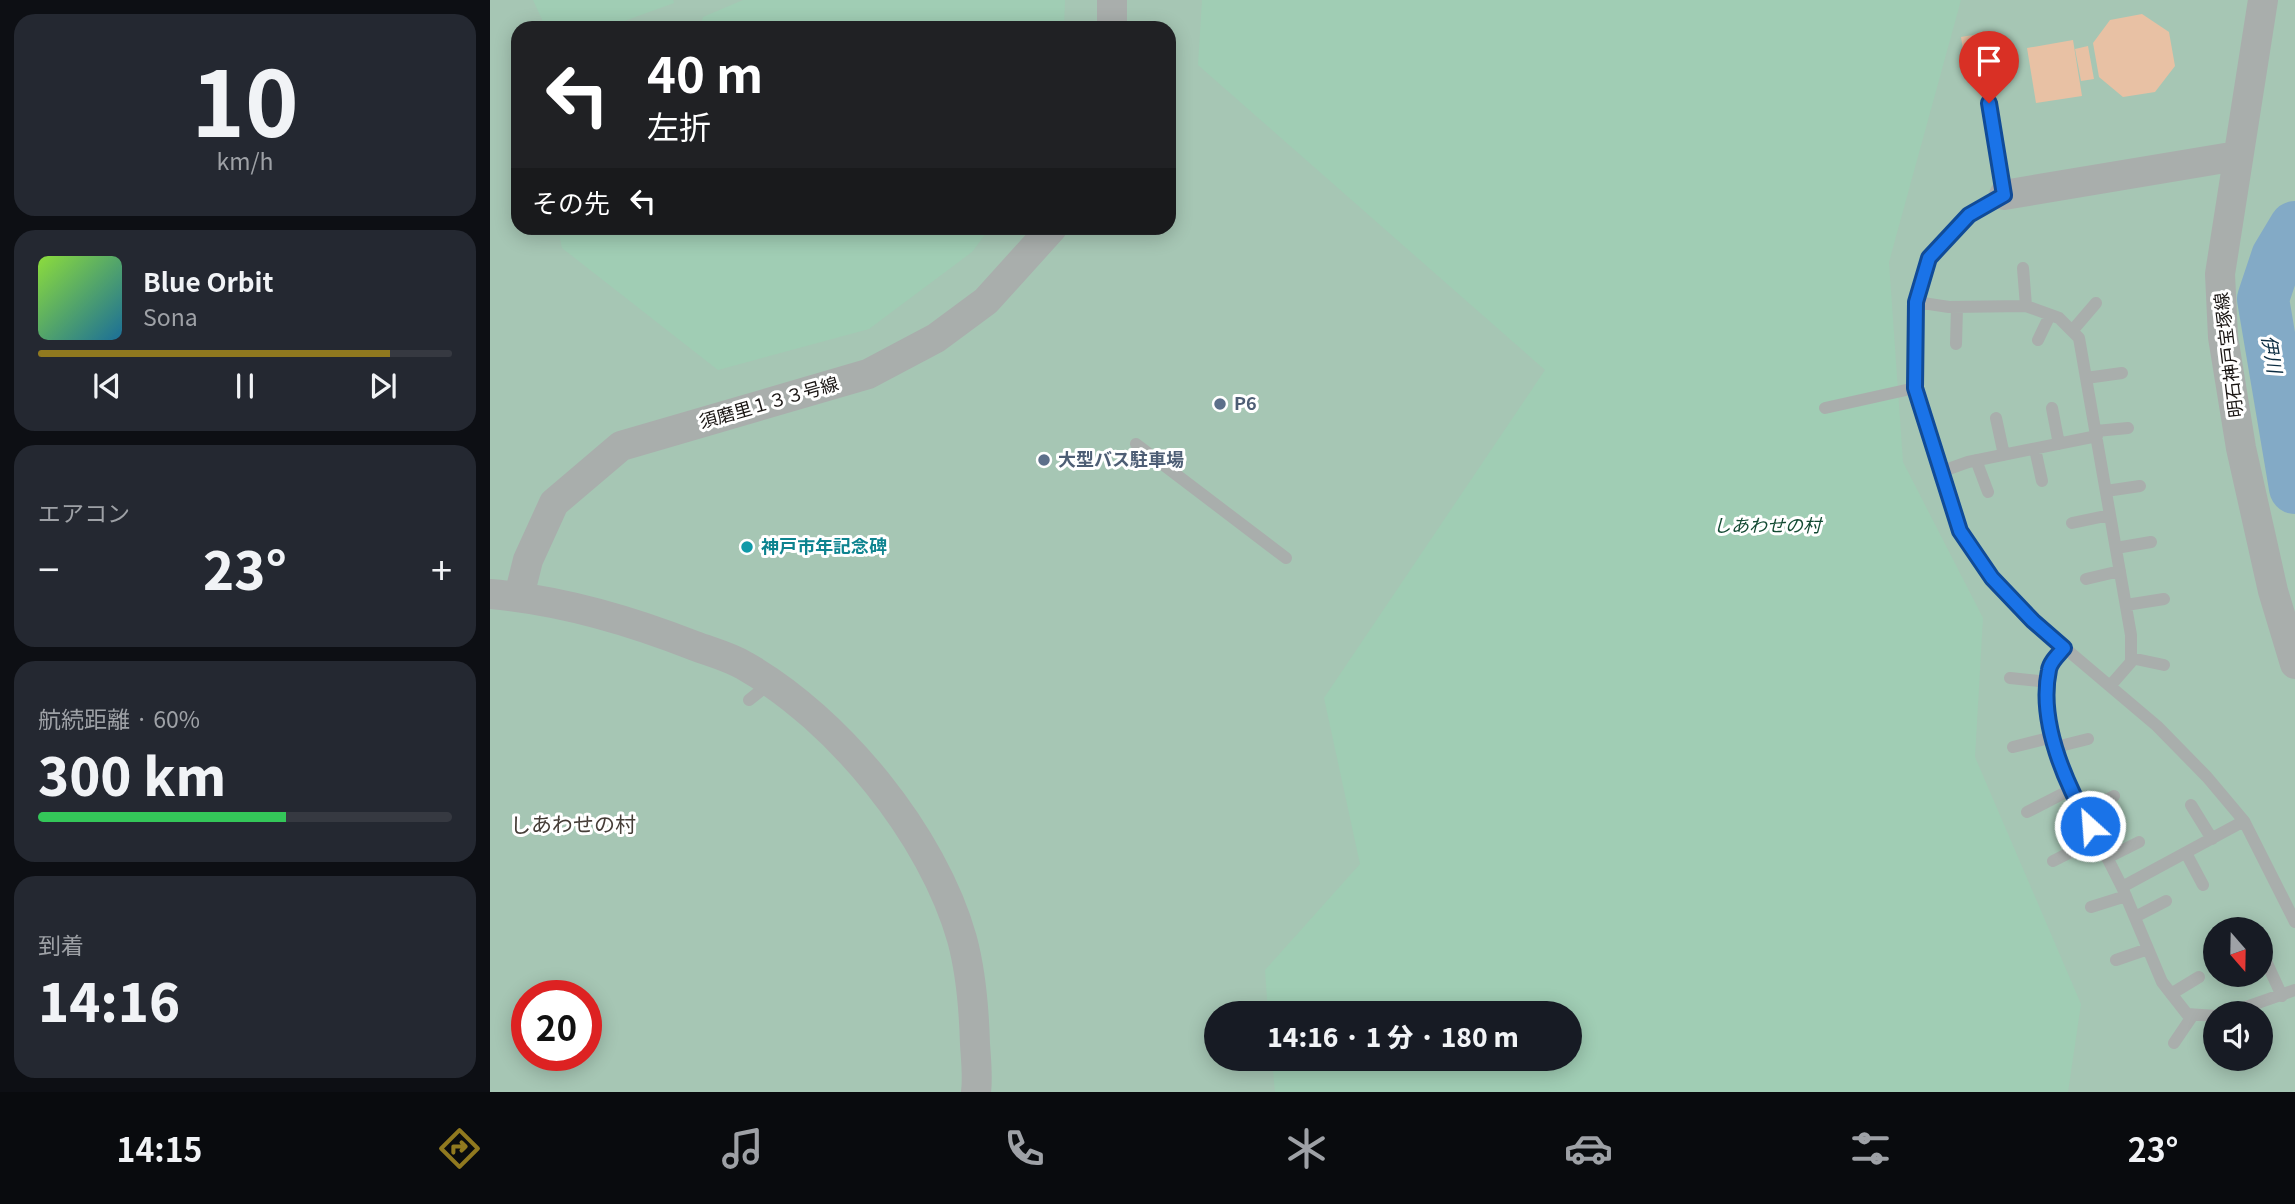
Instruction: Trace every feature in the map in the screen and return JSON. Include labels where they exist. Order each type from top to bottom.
[{"type":"street","points":[[1112,0],[1112,21]]},
{"type":"street","name":"明石神戸宝塚線","points":[[2263,0],[2220,274],[2223,337],[2241,447],[2273,591],[2295,664]]},
{"type":"street","points":[[2004,195],[2237,156]]},
{"type":"street","name":"須磨里１３３号線","points":[[505,595],[528,560],[554,503],[621,446],[869,374],[936,338],[986,301],[1046,235]]},
{"type":"street","points":[[505,595],[596,612],[675,638],[744,665],[759,692],[817,718],[890,796],[933,870],[962,939],[975,1019],[976,1092]]},
{"type":"lane","points":[[1985,80],[2004,195],[1969,215],[1929,258],[1916,302],[1915,388],[1960,531],[1992,578],[2033,621],[2157,726],[2207,777],[2244,821],[2295,922]]},
{"type":"lane","points":[[2023,268],[2025,306]]},
{"type":"lane","points":[[1916,302],[1957,307],[2025,306],[2059,318],[2079,338],[2126,605],[2131,658],[2131,662],[2109,686]]},
{"type":"lane","points":[[2072,331],[2096,303]]},
{"type":"lane","points":[[1956,344],[1957,307]]},
{"type":"lane","points":[[2038,340],[2050,315]]},
{"type":"lane","points":[[2086,378],[2122,373]]},
{"type":"lane","points":[[1825,408],[1915,388]]},
{"type":"lane","points":[[2052,408],[2059,444]]},
{"type":"lane","points":[[1996,418],[2004,455]]},
{"type":"lane","points":[[1940,472],[1976,460],[2128,428]]},
{"type":"lane","points":[[1136,444],[1286,558]]},
{"type":"lane","points":[[2035,449],[2042,481]]},
{"type":"lane","points":[[1976,460],[1988,492]]},
{"type":"lane","points":[[2106,491],[2140,486]]},
{"type":"lane","points":[[2072,523],[2110,515]]},
{"type":"lane","points":[[2116,548],[2151,542]]},
{"type":"lane","points":[[2086,579],[2120,571]]},
{"type":"lane","points":[[2126,605],[2164,598]]},
{"type":"lane","points":[[2064,648],[2049,667],[2047,702],[2054,742],[2082,813],[2124,891],[2162,982],[2187,1014],[2203,1015]]},
{"type":"lane","points":[[2131,658],[2164,665]]},
{"type":"lane","points":[[2010,678],[2048,682]]},
{"type":"lane","points":[[2013,747],[2088,739]]},
{"type":"lane","points":[[2027,812],[2072,789]]},
{"type":"lane","points":[[2082,813],[2114,796]]},
{"type":"lane","points":[[2191,805],[2212,839]]},
{"type":"lane","points":[[2091,907],[2124,891],[2244,821]]},
{"type":"lane","points":[[2053,861],[2097,839]]},
{"type":"lane","points":[[2107,859],[2139,842]]},
{"type":"lane","points":[[2186,853],[2203,885]]},
{"type":"lane","points":[[2135,917],[2166,901]]},
{"type":"lane","points":[[2116,960],[2148,949]]},
{"type":"lane","points":[[2273,976],[2282,996]]},
{"type":"lane","points":[[2171,994],[2199,977]]},
{"type":"lane","points":[[2269,1001],[2295,990]]},
{"type":"lane","points":[[2174,1043],[2193,1015]]},
{"type":"green space","name":"しあわせの村","points":[[490,0],[2295,0],[2295,1092],[490,1092]]},
{"type":"green space","points":[[533,0],[673,0],[674,3],[624,21],[543,21]]},
{"type":"green space","points":[[743,0],[1065,0],[1064,21],[702,21],[703,17]]},
{"type":"green space","points":[[1202,0],[1961,0],[1889,262],[1903,462],[1983,618],[1975,757],[2081,1004],[2068,1092],[1275,1092],[1273,1071],[1582,1071],[1582,1001],[1267,1001],[1265,970],[1360,864],[1324,698],[1545,370],[1198,65]]},
{"type":"green space","points":[[559,235],[985,235],[972,252],[869,329],[718,370],[562,248]]},
{"type":"building","points":[[2142,14],[2169,32],[2175,66],[2155,92],[2123,97],[2099,77],[2093,43],[2110,20]]},
{"type":"building","points":[[1991,32],[1998,69],[1994,70],[1995,74],[1972,78],[1971,74],[1967,74],[1961,37]]},
{"type":"building","points":[[2073,40],[2082,96],[2036,103],[2027,48]]},
{"type":"building","points":[[2088,46],[2094,79],[2081,81],[2075,49]]},
{"type":"waterway","name":"伊川","points":[[2295,227],[2277,257],[2263,299],[2295,488]]},
{"type":"place","name":"P6","points":[[1220,404]]},
{"type":"place","name":"大型バス駐車場","points":[[1044,460]]},
{"type":"place","name":"神戸市年記念碑","points":[[747,547]]},
{"type":"district","name":"しあわせの村","points":[[573,825]]},
{"type":"route","points":[[1989,103],[2004,195],[1969,215],[1929,258],[1916,302],[1915,388],[1960,531],[1992,578],[2033,621],[2064,648],[2049,667],[2047,702],[2053,737],[2063,770],[2090,826]]}]
